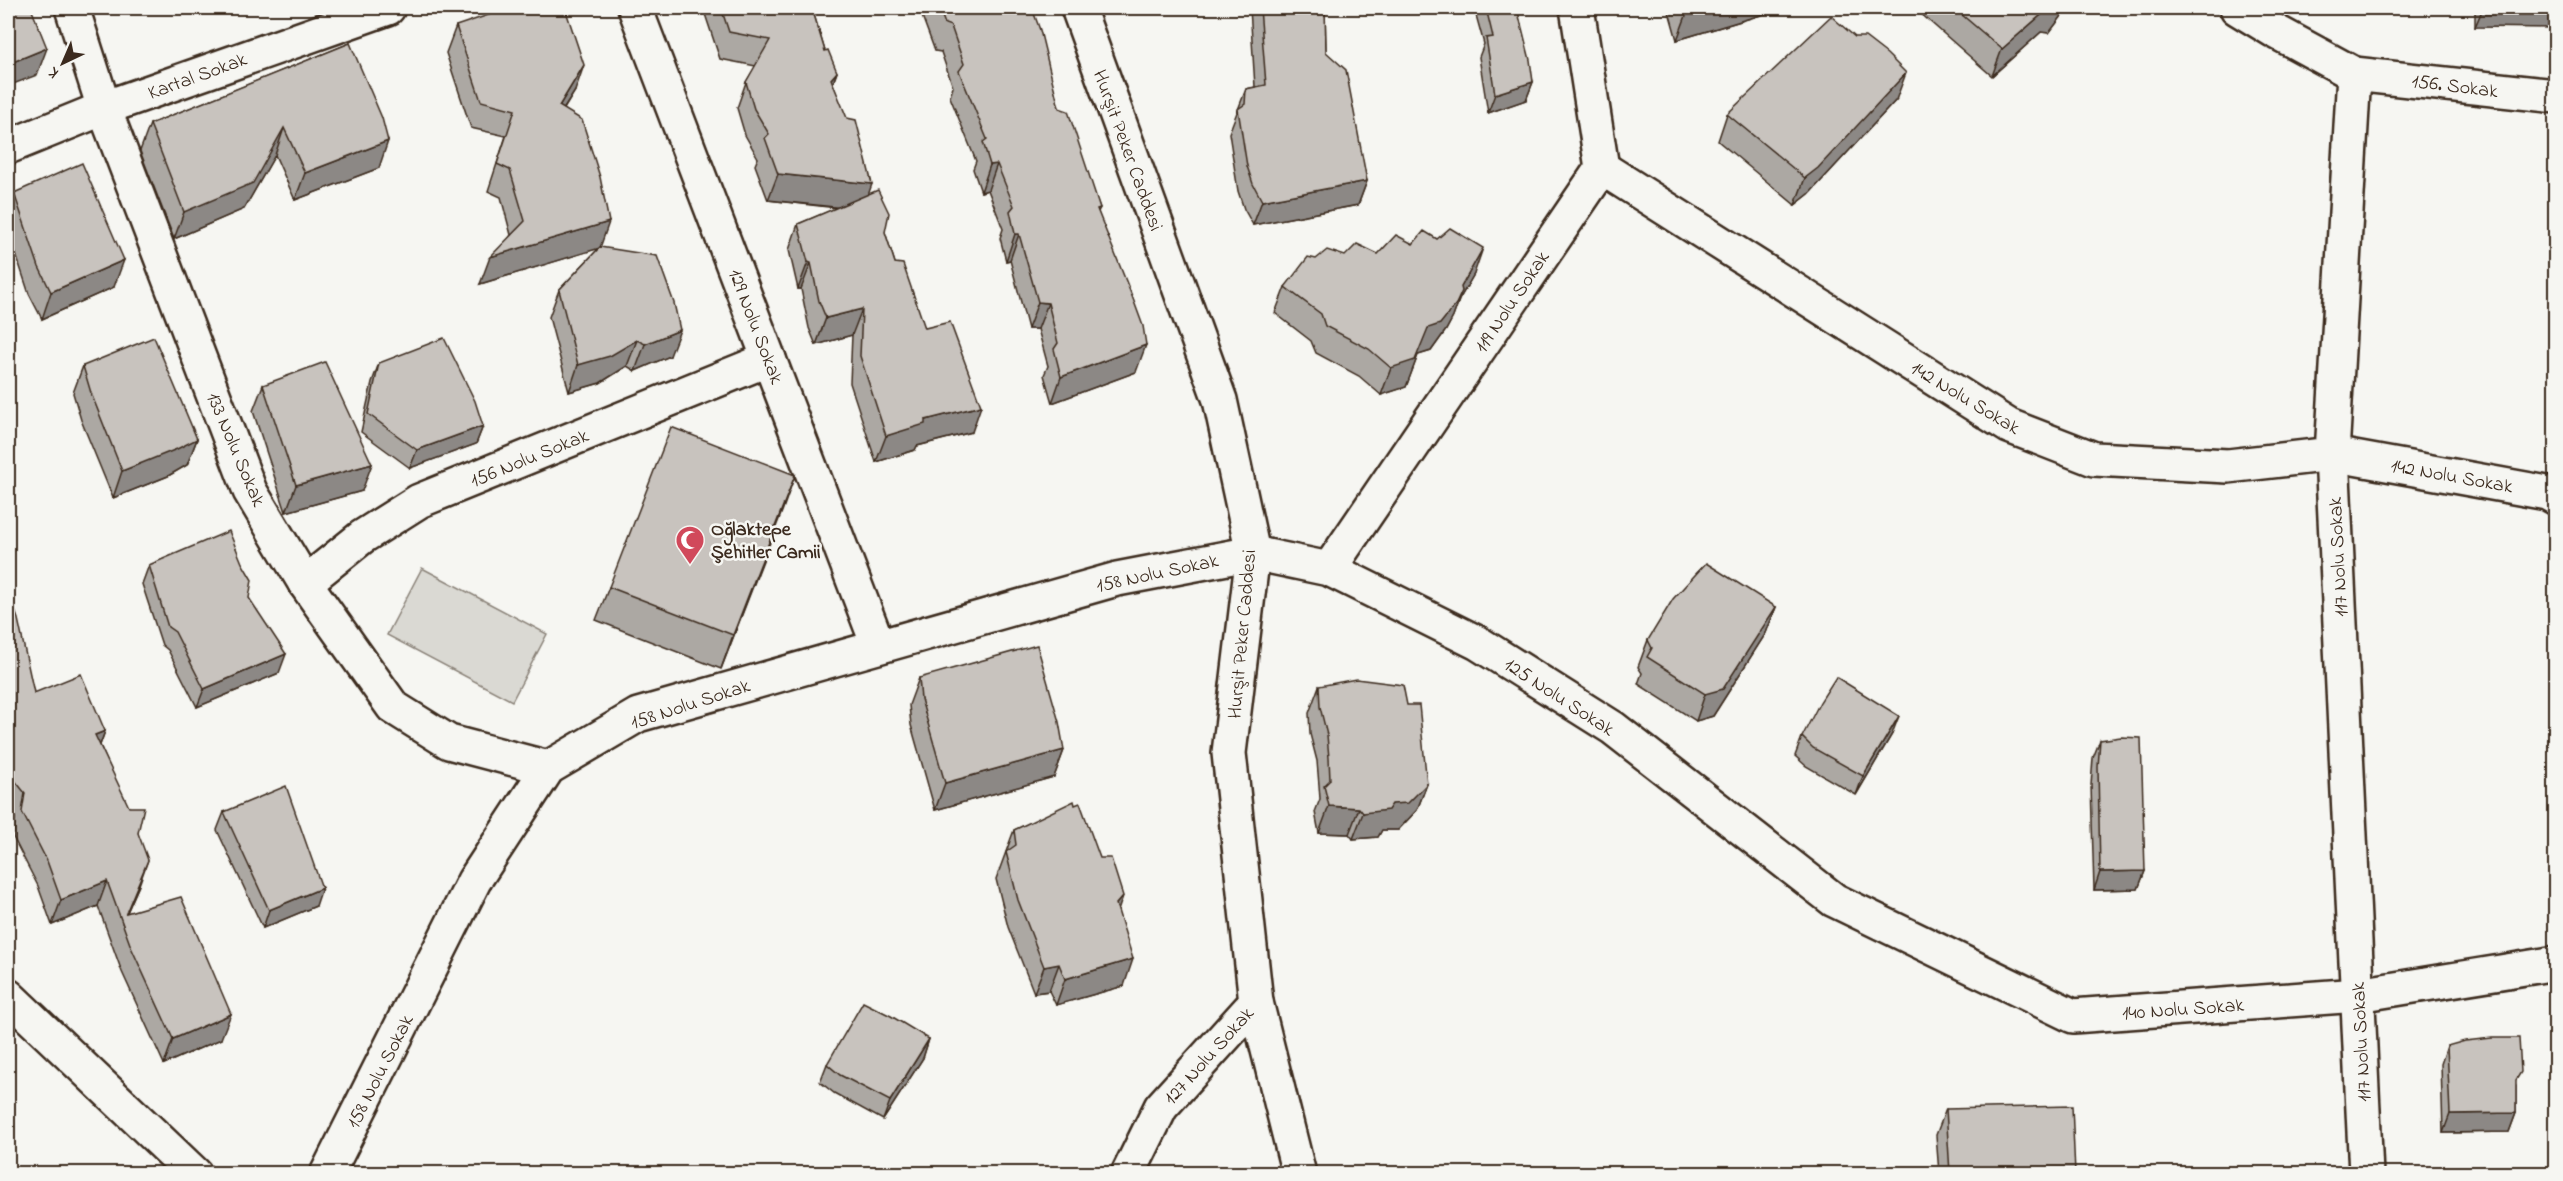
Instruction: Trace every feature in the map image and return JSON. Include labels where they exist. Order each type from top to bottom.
[{"type":"street","name":"133 Nolu Sokak","points":[[72,8],[104,108],[250,491],[305,583],[393,706],[449,742],[548,768]]},
{"type":"street","name":"Kartal Sokak","points":[[8,147],[104,108],[388,8]]},
{"type":"street","name":"129 Nolu Sokak","points":[[635,8],[878,645]]},
{"type":"street","name":"Hurşit Peker Caddesi","points":[[1078,8],[1220,400],[1252,553],[1229,753],[1256,1002],[1299,1173]]},
{"type":"street","points":[[1577,8],[1602,168]]},
{"type":"street","points":[[2237,8],[2354,74]]},
{"type":"street","name":"156. Sokak","points":[[2354,74],[2556,96]]},
{"type":"street","name":"117 Nolu Sokak","points":[[2354,74],[2332,454],[2366,1173]]},
{"type":"street","name":"142 Nolu Sokak","points":[[1602,168],[2009,426],[2094,459],[2228,466],[2332,454],[2547,492],[2556,498]]},
{"type":"street","name":"119 Nolu Sokak","points":[[1329,569],[1602,168]]},
{"type":"street","name":"156 Nolu Sokak","points":[[305,583],[362,537],[419,501],[769,359]]},
{"type":"street","name":"125 Nolu Sokak","points":[[1252,553],[1329,569],[1478,643],[1613,728],[1834,900]]},
{"type":"street","name":"158 Nolu Sokak","points":[[327,1173],[474,881],[548,768],[638,715],[1116,579],[1252,553]]},
{"type":"street","name":"140 Nolu Sokak","points":[[1834,900],[2073,1016],[2358,994],[2556,963]]},
{"type":"street","points":[[8,996],[195,1173]]},
{"type":"street","name":"127 Nolu Sokak","points":[[1128,1173],[1161,1107],[1256,1002]]},
{"type":"shaded area","points":[[422,568],[547,634],[512,701],[387,635]]},
{"type":"building","points":[[8,8],[31,8],[47,48],[8,64]]},
{"type":"building","points":[[509,8],[565,8],[584,65],[559,106],[582,120],[600,177],[609,222],[490,257],[525,221],[510,170],[497,164],[515,110],[481,101],[456,26]]},
{"type":"building","points":[[721,8],[812,8],[825,51],[828,50],[837,72],[831,79],[847,118],[856,120],[872,184],[778,174],[765,138],[769,134],[754,109],[746,82],[770,40],[729,32]]},
{"type":"building","points":[[939,8],[1032,8],[1040,30],[1059,108],[1068,111],[1100,208],[1097,209],[1143,326],[1146,345],[1061,377],[1054,349],[1058,343],[1048,303],[1038,302],[1019,234],[1015,234],[1010,211],[1014,206],[997,164],[990,165],[983,142],[987,139],[959,71],[964,64],[951,26],[945,24]]},
{"type":"building","points":[[1260,8],[1325,8],[1326,52],[1346,70],[1367,181],[1262,201],[1247,166],[1238,109],[1245,104],[1246,89],[1266,85]]},
{"type":"building","points":[[1486,8],[1517,8],[1533,82],[1495,94],[1486,38],[1493,37]]},
{"type":"building","points":[[1685,8],[1706,8],[1687,13]]},
{"type":"building","points":[[1954,8],[2049,8],[2002,49]]},
{"type":"building","points":[[1831,16],[1855,37],[1865,37],[1906,73],[1818,168],[1805,178],[1727,114]]},
{"type":"building","points":[[350,43],[382,118],[388,141],[305,173],[284,128],[253,183],[184,212],[150,124]]},
{"type":"building","points":[[82,163],[124,260],[51,292],[39,267],[14,193]]},
{"type":"building","points":[[878,190],[889,213],[885,232],[895,263],[903,264],[925,328],[950,322],[981,406],[925,420],[925,424],[886,436],[860,356],[862,309],[826,318],[819,301],[811,263],[808,262],[798,224]]},
{"type":"building","points":[[1450,228],[1483,248],[1461,287],[1462,291],[1456,304],[1440,324],[1428,328],[1415,360],[1391,368],[1369,349],[1325,326],[1321,314],[1285,287],[1308,257],[1316,259],[1327,250],[1345,256],[1357,244],[1378,254],[1396,235],[1413,244],[1424,231],[1437,239]]},
{"type":"building","points":[[600,247],[657,256],[674,303],[680,330],[645,344],[637,340],[610,356],[578,365],[559,290]]},
{"type":"building","points":[[154,337],[197,439],[122,471],[91,393],[83,366]]},
{"type":"building","points":[[444,338],[475,401],[483,426],[417,450],[368,414],[379,363]]},
{"type":"building","points":[[325,362],[372,464],[296,485],[263,385]]},
{"type":"building","name":"Oğlaktepe Şehitler Camii","points":[[671,427],[795,475],[733,635],[609,587]]},
{"type":"building","points":[[229,531],[242,563],[252,580],[249,598],[286,654],[204,689],[175,632],[168,627],[149,565]]},
{"type":"building","points":[[1706,563],[1776,607],[1723,689],[1705,694],[1647,657],[1652,648],[1648,640],[1673,599]]},
{"type":"building","points":[[8,591],[18,619],[34,693],[81,674],[105,731],[95,735],[129,807],[144,807],[138,833],[148,860],[126,913],[181,897],[231,1014],[173,1039],[131,947],[107,881],[61,900],[47,861],[22,812],[25,793],[8,772]]},
{"type":"building","points":[[1037,645],[1059,722],[1064,750],[945,783],[921,699],[919,678]]},
{"type":"building","points":[[1836,677],[1899,716],[1863,776],[1813,748],[1802,737]]},
{"type":"building","points":[[1356,679],[1403,685],[1407,705],[1419,705],[1427,784],[1408,803],[1392,804],[1388,810],[1363,813],[1359,808],[1329,806],[1324,786],[1330,780],[1329,758],[1327,735],[1320,707],[1319,686]]},
{"type":"building","points":[[2121,737],[2141,738],[2145,871],[2100,872],[2098,767],[2100,740]]},
{"type":"building","points":[[286,786],[322,888],[269,910],[224,812]]},
{"type":"building","points":[[1074,801],[1075,805],[1080,803],[1100,858],[1111,858],[1123,896],[1116,904],[1133,959],[1065,979],[1059,964],[1044,967],[1018,900],[1006,852],[1016,845],[1014,830]]},
{"type":"building","points":[[863,1002],[929,1039],[890,1101],[840,1075],[827,1064]]},
{"type":"building","points":[[2492,1038],[2519,1038],[2521,1072],[2516,1080],[2516,1113],[2450,1114],[2447,1046]]},
{"type":"building","points":[[2072,1106],[2075,1173],[1950,1173],[1946,1109]]},
{"type":"place","name":"Oğlaktepe Şehitler Camii","points":[[690,566]]}]
